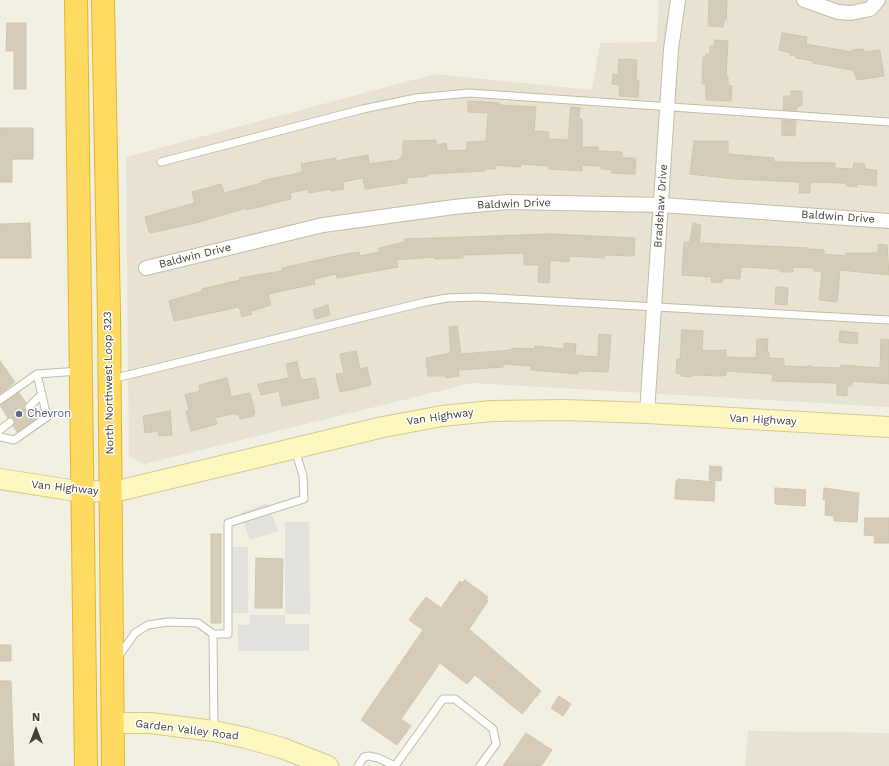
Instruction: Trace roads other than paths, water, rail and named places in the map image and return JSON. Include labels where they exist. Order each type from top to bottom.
[{"type":"highway","points":[[76,0],[86,766]]},
{"type":"highway","name":"North Northwest Loop 323","points":[[103,0],[113,766]]},
{"type":"main road","name":"Van Highway","points":[[0,479],[83,492],[110,492],[132,489],[295,448],[413,421],[492,410],[564,410],[647,413],[889,427]]},
{"type":"main road","name":"Garden Valley Road","points":[[113,723],[150,723],[214,731],[282,748],[328,766]]},
{"type":"street","name":"Bradshaw Drive","points":[[647,413],[662,205],[670,49],[678,0]]},
{"type":"street","points":[[804,0],[838,12],[851,13],[870,9],[878,0]]},
{"type":"street","name":"Baldwin Drive","points":[[146,268],[323,225],[454,207],[507,202],[662,205],[889,221]]},
{"type":"lane","points":[[161,162],[363,109],[416,98],[469,93],[889,122]]},
{"type":"lane","points":[[109,380],[425,302],[447,298],[478,298],[889,320]]},
{"type":"lane","points":[[0,400],[37,374],[82,371]]},
{"type":"lane","points":[[0,437],[14,440],[47,417],[37,374]]},
{"type":"lane","points":[[29,407],[42,394]]},
{"type":"lane","points":[[0,430],[10,422]]},
{"type":"lane","points":[[112,665],[130,638],[141,628],[157,623],[198,624],[213,634],[228,634],[228,523],[304,499],[303,476],[295,448]]},
{"type":"lane","points":[[213,634],[214,731]]},
{"type":"lane","points":[[358,766],[364,757],[369,756],[378,758],[395,766],[443,699],[455,699],[493,729],[496,744],[480,766]]},
{"type":"place","name":"Chevron","points":[[19,414]]}]
